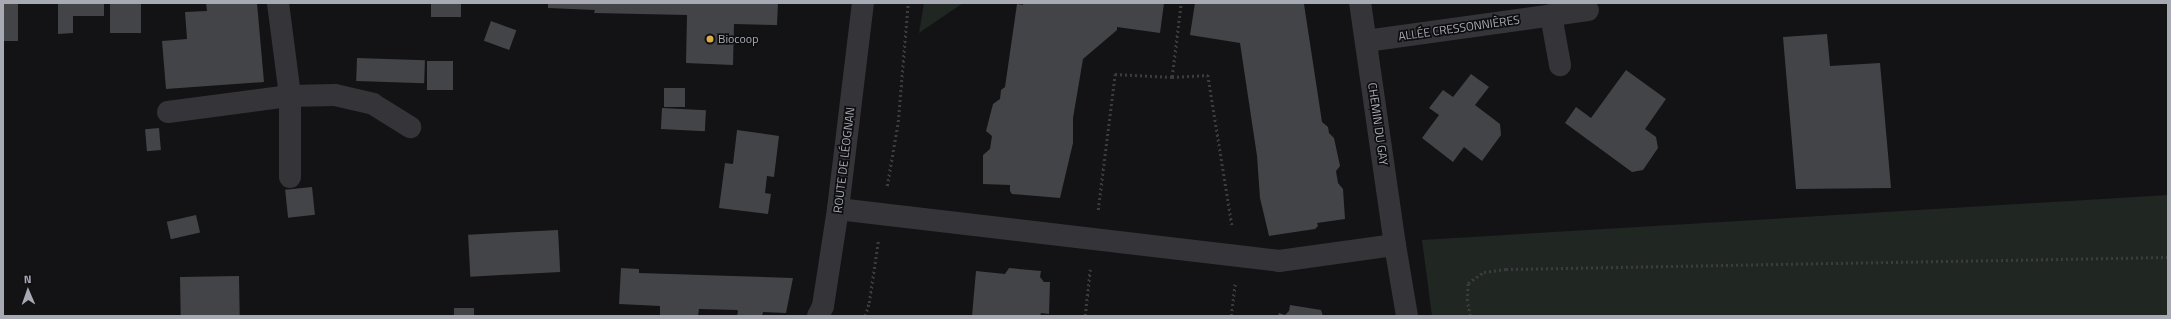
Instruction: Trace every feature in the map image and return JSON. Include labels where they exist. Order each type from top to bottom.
[{"type":"street","points":[[278,3],[290,96],[290,177]]},
{"type":"street","name":"ROUTE DE LÉOGNAN","points":[[818,316],[823,306],[838,208],[863,3]]},
{"type":"street","name":"CHEMIN DU GAY","points":[[1360,3],[1395,245],[1407,316]]},
{"type":"street","name":"ALLÉE CRESSONNIÈRES","points":[[1366,41],[1588,10]]},
{"type":"street","points":[[1551,15],[1560,64]]},
{"type":"street","points":[[168,112],[290,96],[335,95],[374,104],[410,127]]},
{"type":"street","points":[[838,208],[1279,261],[1395,245]]},
{"type":"path","points":[[865,316],[869,303],[882,213],[898,122],[908,3]]},
{"type":"path","points":[[1172,77],[1181,3]]},
{"type":"path","points":[[1098,210],[1115,74],[1172,77],[1208,74],[1232,227]]},
{"type":"path","points":[[1470,316],[1467,301],[1468,283],[1484,272],[1506,269],[2168,257]]},
{"type":"shaded area","points":[[924,3],[963,3],[919,33]]},
{"type":"shaded area","points":[[2168,195],[2168,316],[1432,316],[1422,240]]},
{"type":"building","points":[[3,3],[18,3],[18,41],[3,41]]},
{"type":"building","points":[[58,3],[104,3],[104,16],[73,16],[73,33],[58,34]]},
{"type":"building","points":[[110,3],[141,3],[141,33],[110,33]]},
{"type":"building","points":[[206,3],[257,3],[264,82],[166,89],[162,41],[187,39],[185,12],[207,11]]},
{"type":"building","points":[[431,3],[461,3],[461,17],[431,17]]},
{"type":"building","name":"Biocoop","points":[[548,3],[778,3],[777,25],[734,24],[733,65],[686,63],[687,15],[594,13],[595,10],[548,8]]},
{"type":"building","points":[[1023,3],[1164,3],[1160,33],[1117,27],[1117,30],[1083,59],[1073,118],[1073,143],[1060,198],[1012,194],[1010,191],[1010,185],[983,184],[983,155],[990,149],[992,136],[986,131],[993,104],[1000,99],[1001,90],[1005,87],[1017,4],[1023,5]]},
{"type":"building","points":[[1195,3],[1304,4],[1322,122],[1328,127],[1329,133],[1334,138],[1340,166],[1336,171],[1338,183],[1343,189],[1345,219],[1317,223],[1318,226],[1315,229],[1269,236],[1260,198],[1257,156],[1240,43],[1190,35]]},
{"type":"building","points":[[491,21],[516,30],[509,50],[484,41]]},
{"type":"building","points":[[1827,34],[1830,66],[1880,63],[1891,188],[1796,189],[1783,37]]},
{"type":"building","points":[[357,58],[425,60],[424,83],[356,81]]},
{"type":"building","points":[[427,61],[453,61],[453,90],[427,90]]},
{"type":"building","points":[[1626,70],[1666,99],[1645,129],[1656,137],[1658,148],[1643,170],[1632,172],[1565,123],[1576,107],[1591,118]]},
{"type":"building","points":[[1471,74],[1489,87],[1475,105],[1500,124],[1501,135],[1482,161],[1464,147],[1453,162],[1422,138],[1439,115],[1429,108],[1443,90],[1453,97]]},
{"type":"building","points":[[664,88],[685,88],[685,107],[664,107]]},
{"type":"building","points":[[662,108],[706,110],[705,131],[661,129]]},
{"type":"building","points":[[159,128],[161,150],[147,151],[145,129]]},
{"type":"building","points":[[737,130],[779,136],[774,177],[767,176],[765,193],[771,194],[768,214],[719,208],[725,163],[733,164]]},
{"type":"building","points":[[312,187],[315,215],[288,218],[285,190]]},
{"type":"building","points":[[196,215],[200,233],[171,239],[167,222]]},
{"type":"building","points":[[558,230],[560,272],[470,277],[468,235]]},
{"type":"building","points":[[621,268],[639,269],[639,273],[793,278],[786,313],[763,312],[762,316],[737,316],[737,310],[699,309],[698,316],[660,316],[660,306],[619,304]]},
{"type":"building","points":[[1009,268],[1041,271],[1040,277],[1044,282],[1050,282],[1049,314],[1041,313],[1040,316],[972,316],[976,271],[1005,274]]},
{"type":"building","points":[[239,276],[240,316],[181,316],[180,277]]},
{"type":"building","points":[[1290,305],[1321,310],[1323,316],[1278,316],[1279,313],[1285,315],[1289,311]]},
{"type":"building","points":[[454,308],[474,308],[474,316],[454,316]]},
{"type":"place","name":"Biocoop","points":[[710,39]]}]
